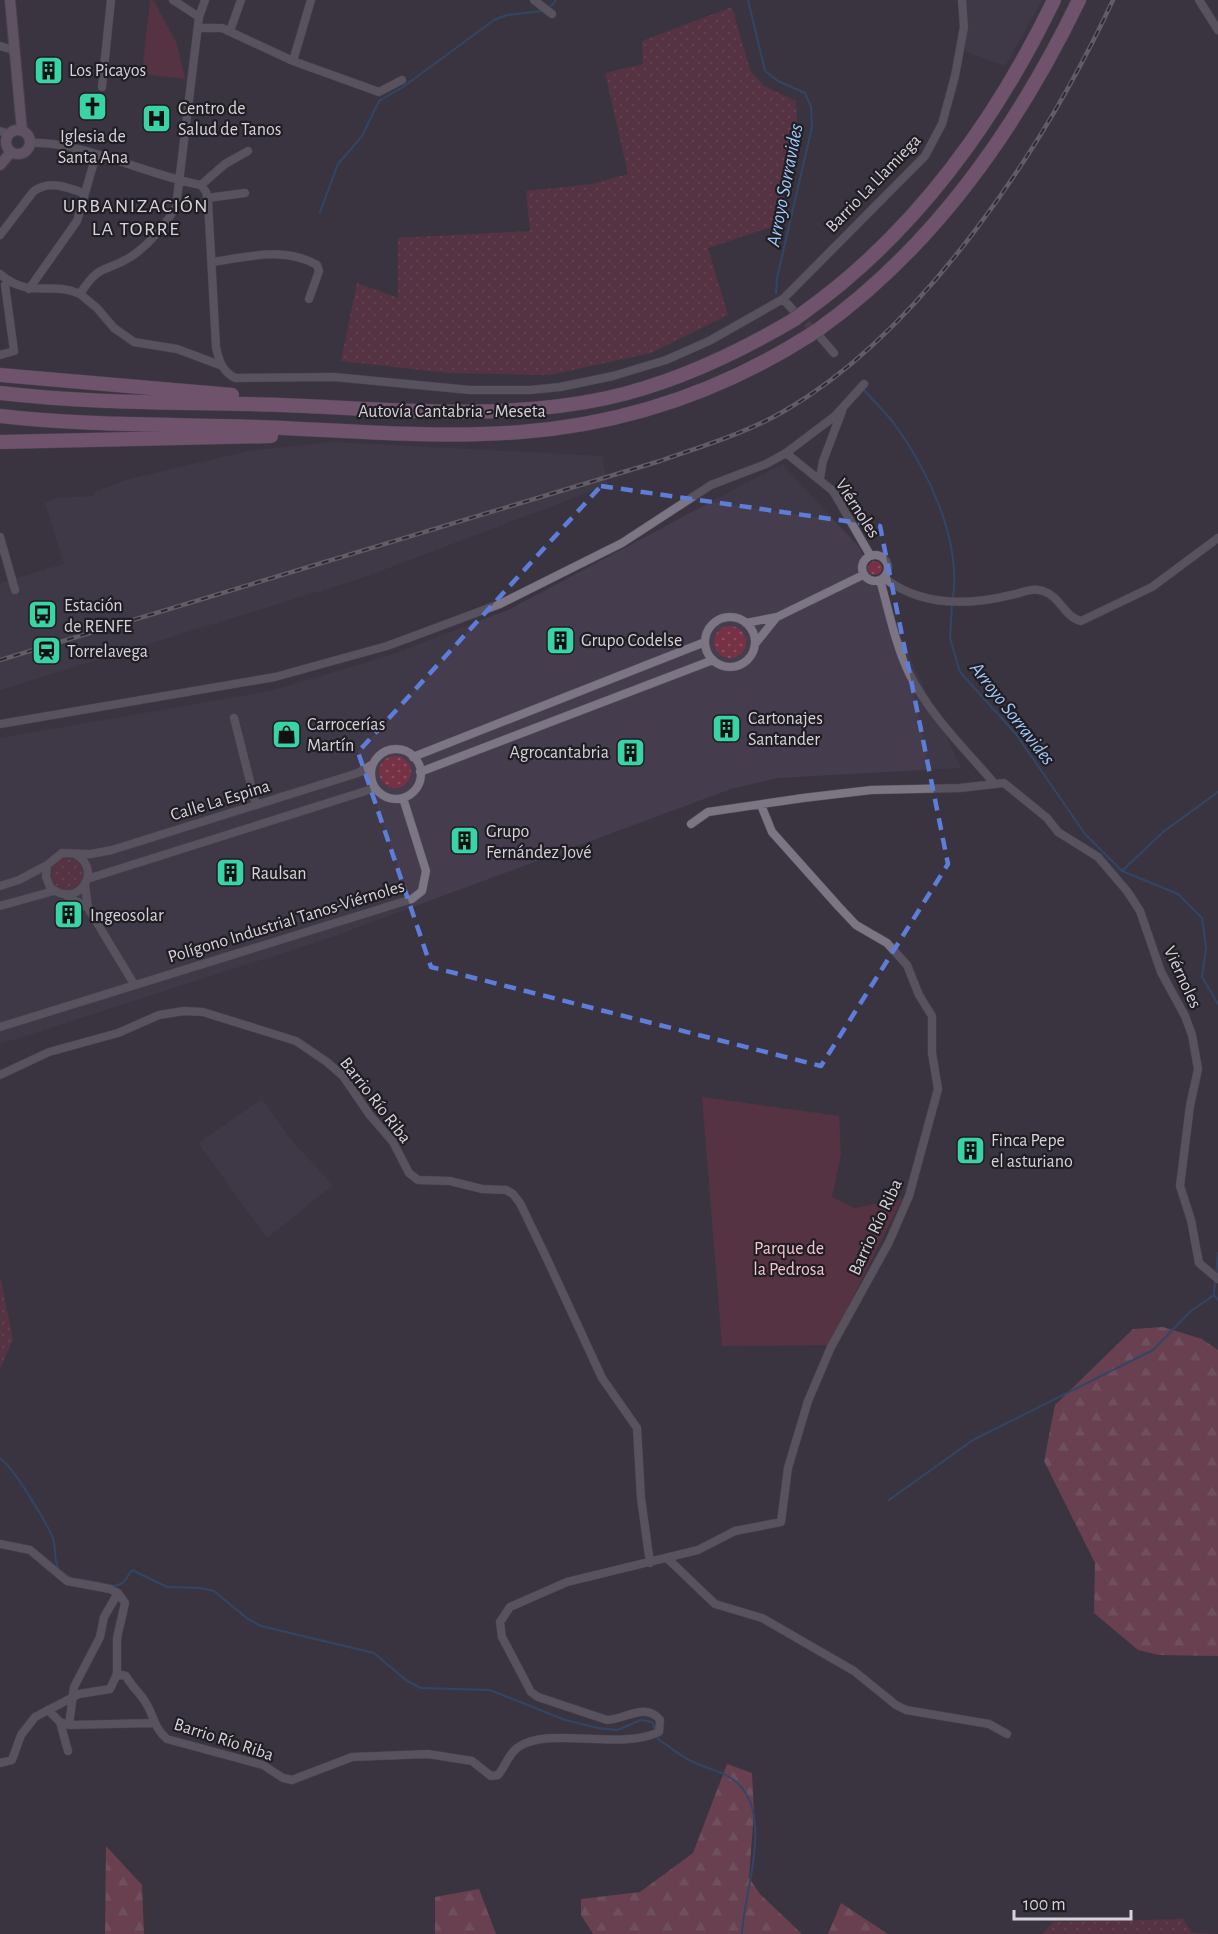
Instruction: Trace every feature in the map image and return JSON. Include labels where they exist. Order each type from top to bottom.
[{"type":"highway","name":"Autovía Cantabria - Meseta","points":[[0,393],[503,411],[545,408],[608,398],[668,381],[708,365],[797,314],[866,264],[925,202],[981,127],[1030,46],[1052,0]]},
{"type":"highway","name":"Autovía Cantabria - Meseta","points":[[0,416],[92,422],[518,432],[585,425],[668,404],[743,374],[817,334],[899,263],[957,197],[1018,110],[1078,0]]},
{"type":"highway","points":[[0,375],[343,402],[398,409]]},
{"type":"highway","points":[[0,442],[280,435],[484,437],[518,432]]},
{"type":"street","points":[[10,0],[22,131]]},
{"type":"street","points":[[102,87],[111,0]]},
{"type":"street","points":[[173,0],[199,17]]},
{"type":"street","points":[[230,31],[241,0]]},
{"type":"street","points":[[293,61],[311,0]]},
{"type":"street","points":[[534,0],[552,14]]},
{"type":"street","name":"Barrio La Llamiega","points":[[80,294],[97,308],[114,328],[134,342],[177,349],[220,365],[235,378],[334,377],[470,390],[560,387],[612,376],[666,360],[709,341],[783,299],[825,253],[913,169],[934,142],[950,99],[961,53],[964,27],[962,0]]},
{"type":"street","points":[[1199,0],[1218,30]]},
{"type":"street","points":[[0,274],[29,289],[64,289],[80,294],[99,269],[130,257],[162,230],[176,207],[199,17],[204,4]]},
{"type":"street","points":[[198,28],[222,28],[293,61],[379,92],[402,80]]},
{"type":"street","points":[[0,46],[14,50]]},
{"type":"street","points":[[22,131],[27,135],[29,143],[27,149],[21,154],[11,152],[5,132],[22,131]]},
{"type":"street","points":[[29,143],[48,144],[96,155],[179,182],[201,185],[207,198],[213,318],[220,365]]},
{"type":"street","points":[[0,165],[11,152]]},
{"type":"street","points":[[201,185],[225,164],[248,152]]},
{"type":"street","points":[[29,289],[77,221],[96,155]]},
{"type":"street","points":[[0,235],[33,192],[40,187],[58,185],[84,193]]},
{"type":"street","points":[[207,198],[245,193]]},
{"type":"street","points":[[212,262],[274,254],[296,255],[317,266],[319,270],[309,299]]},
{"type":"street","points":[[0,355],[14,351],[5,285],[8,280]]},
{"type":"street","points":[[783,299],[797,314]]},
{"type":"street","points":[[817,334],[834,353]]},
{"type":"street","name":"Viérnoles","points":[[864,384],[843,409],[786,453],[820,478],[833,491],[870,555]]},
{"type":"street","name":"Viérnoles","points":[[820,478],[823,461],[843,409]]},
{"type":"street","points":[[0,724],[267,679],[387,646],[518,597],[622,543],[711,485],[766,464],[786,453]]},
{"type":"street","points":[[0,537],[15,590]]},
{"type":"street","points":[[882,579],[888,570],[887,561],[879,555],[870,555],[862,563],[863,575],[870,580],[882,579],[920,597],[957,602],[1042,591],[1055,598],[1074,620],[1087,620],[1152,587],[1218,538]]},
{"type":"street","points":[[777,617],[754,645],[748,659],[735,667],[719,665],[713,660],[705,642],[706,634],[716,622],[731,618],[746,624],[777,617],[863,575]]},
{"type":"street","name":"Viérnoles","points":[[882,579],[897,645],[909,673],[932,710],[994,783],[1011,786],[1058,832],[1098,857],[1127,891],[1140,911],[1161,972],[1192,1035],[1198,1069],[1190,1106],[1180,1186],[1191,1220],[1199,1263],[1218,1279]]},
{"type":"street","points":[[746,624],[754,637],[754,645]]},
{"type":"street","points":[[373,764],[371,777],[375,788],[388,798],[403,798],[416,788],[420,772],[413,757],[705,642]]},
{"type":"street","points":[[420,772],[713,660]]},
{"type":"street","points":[[234,718],[256,805]]},
{"type":"street","name":"Calle La Espina","points":[[0,886],[19,880],[47,865],[56,855],[112,850],[256,805],[358,772],[373,764],[389,750],[402,750],[413,757]]},
{"type":"street","points":[[691,824],[708,812],[871,790],[960,788],[994,783]]},
{"type":"street","name":"Calle La Espina","points":[[66,895],[77,892],[86,882],[375,788]]},
{"type":"street","name":"Polígono Industrial Tanos-Viérnoles","points":[[0,1027],[412,899],[422,891],[426,871],[403,798]]},
{"type":"street","name":"Barrio Río Riba","points":[[117,1674],[126,1676],[136,1694],[144,1700],[159,1732],[174,1742],[263,1765],[283,1778],[292,1780],[352,1757],[428,1754],[472,1761],[491,1776],[498,1774],[512,1753],[528,1743],[555,1738],[601,1740],[656,1733],[660,1720],[655,1713],[646,1710],[607,1720],[538,1697],[531,1692],[522,1677],[500,1630],[500,1622],[510,1607],[549,1588],[698,1550],[735,1531],[781,1522],[788,1468],[808,1401],[831,1347],[889,1242],[909,1196],[938,1089],[932,1053],[932,1016],[919,995],[907,965],[887,943],[856,925],[839,907],[772,832],[761,805]]},
{"type":"street","points":[[74,854],[87,867],[87,908]]},
{"type":"street","points":[[47,865],[45,877],[54,891]]},
{"type":"street","points":[[0,906],[54,891],[66,895],[87,908],[134,984]]},
{"type":"street","name":"Barrio Río Riba","points":[[0,1075],[49,1052],[118,1033],[159,1015],[184,1011],[203,1012],[296,1041],[327,1062],[343,1076],[369,1114],[393,1142],[409,1173],[418,1180],[450,1181],[482,1189],[506,1190],[513,1194],[520,1203],[605,1384],[638,1428],[641,1498],[650,1563]]},
{"type":"street","points":[[0,1544],[30,1550],[68,1581],[118,1593],[125,1603],[117,1638],[117,1674],[110,1689],[79,1694],[28,1723],[12,1760],[0,1763]]},
{"type":"street","points":[[667,1558],[715,1604],[762,1618],[854,1671],[896,1705],[906,1710],[990,1724],[1007,1734]]},
{"type":"street","points":[[69,1725],[77,1679],[100,1637],[104,1617],[118,1593]]},
{"type":"street","name":"Barrio Río Riba","points":[[48,1710],[60,1722],[69,1725],[153,1723]]},
{"type":"street","name":"Barrio Río Riba","points":[[60,1722],[68,1751]]},
{"type":"highlighted area","points":[[601,486],[880,526],[948,864],[821,1066],[431,967],[358,752]]},
{"type":"shaded area","points":[[964,0],[1042,0],[1005,66],[965,51],[967,22]]},
{"type":"shaded area","points":[[333,442],[602,456],[608,485],[362,578],[0,690],[0,583],[64,564],[45,503],[56,498],[93,496],[97,491],[129,479],[248,451]]},
{"type":"shaded area","points":[[782,464],[860,548],[961,768],[778,778],[731,789],[332,937],[0,1044],[0,738],[270,691],[391,655],[510,609]]},
{"type":"shaded area","points":[[262,1099],[291,1140],[333,1185],[267,1238],[198,1143]]},
{"type":"green space","points":[[150,0],[154,1],[177,44],[185,79],[142,74]]},
{"type":"green space","points":[[732,7],[750,70],[764,86],[796,101],[798,139],[774,226],[708,248],[728,315],[651,353],[550,375],[448,373],[341,361],[357,283],[398,298],[398,238],[530,231],[526,191],[592,184],[628,174],[605,73],[643,64],[642,41]]},
{"type":"green space","points":[[875,561],[880,563],[882,568],[880,573],[875,575],[870,573],[868,568],[870,563]]},
{"type":"green space","points":[[730,626],[741,631],[746,642],[741,653],[730,658],[719,653],[714,642],[719,631]]},
{"type":"green space","points":[[395,756],[406,761],[411,772],[406,783],[395,788],[384,783],[379,772],[384,761]]},
{"type":"green space","points":[[67,858],[78,863],[83,874],[78,885],[67,890],[56,885],[51,874],[56,863]]},
{"type":"green space","name":"Parque de la Pedrosa","points":[[702,1097],[839,1116],[841,1154],[832,1197],[855,1208],[902,1199],[829,1345],[722,1346]]},
{"type":"green space","points":[[0,1276],[13,1340],[0,1368]]},
{"type":"green space","points":[[1163,1327],[1202,1339],[1218,1350],[1218,1656],[1159,1655],[1138,1650],[1094,1613],[1095,1563],[1044,1461],[1055,1405],[1133,1329]]},
{"type":"green space","points":[[727,1764],[752,1773],[754,1811],[749,1878],[760,1894],[802,1934],[593,1934],[581,1915],[581,1899],[640,1892],[693,1853]]},
{"type":"green space","points":[[106,1846],[142,1885],[144,1934],[105,1934]]},
{"type":"green space","points":[[479,1889],[496,1934],[435,1934],[435,1897]]},
{"type":"green space","points":[[841,1903],[888,1934],[828,1934]]},
{"type":"green space","points":[[1183,1919],[1192,1933],[1218,1934],[1042,1934],[1053,1922]]},
{"type":"waterway","points":[[551,6],[556,0]]},
{"type":"waterway","name":"Arroyo Sorravides","points":[[748,0],[765,71],[778,81],[805,93],[811,107],[812,127],[777,278],[776,293]]},
{"type":"waterway","points":[[320,212],[338,164],[362,136],[379,101],[403,87],[494,20],[507,15],[542,11]]},
{"type":"waterway","name":"Arroyo Sorravides","points":[[865,391],[893,422],[906,441],[939,505],[952,552],[953,598]]},
{"type":"waterway","name":"Arroyo Sorravides","points":[[952,604],[950,638],[960,672],[1016,734],[1085,834],[1122,871],[1178,894],[1202,918],[1206,948],[1202,977],[1218,1004]]},
{"type":"waterway","points":[[1122,871],[1163,832],[1218,792]]},
{"type":"waterway","points":[[1216,1275],[1218,1253]]},
{"type":"waterway","points":[[1214,1295],[1215,1280]]},
{"type":"waterway","name":"Arroyo Sorravides","points":[[1214,1295],[1218,1300]]},
{"type":"waterway","points":[[889,1500],[973,1440],[1153,1350],[1191,1311],[1214,1295]]},
{"type":"waterway","points":[[0,1459],[13,1472],[46,1524],[54,1542],[57,1567],[73,1579]]},
{"type":"waterway","points":[[79,1579],[115,1586],[123,1583],[132,1570],[167,1587],[200,1588],[214,1591],[248,1619],[261,1626],[374,1653],[407,1681],[421,1688],[490,1690],[565,1720],[617,1730],[641,1720],[652,1722],[655,1730]]},
{"type":"waterway","points":[[657,1735],[658,1739],[684,1757],[731,1778],[745,1791],[752,1809],[755,1829],[752,1873],[742,1934]]},
{"type":"tunnel","points":[[798,315],[817,334]]},
{"type":"railway","points":[[0,660],[660,461],[740,432],[786,410],[837,375],[886,332],[933,283],[1017,172],[1085,56],[1113,0]]},
{"type":"place","name":"Los Picayos","points":[[48,70]]},
{"type":"place","name":"Iglesia de Santa Ana","points":[[93,107]]},
{"type":"place","name":"Centro de Salud de Tanos","points":[[157,118]]},
{"type":"place","name":"Estación de RENFE","points":[[43,615]]},
{"type":"place","name":"Grupo Codelse","points":[[560,640]]},
{"type":"place","name":"Torrelavega","points":[[46,651]]},
{"type":"place","name":"Cartonajes Santander","points":[[727,728]]},
{"type":"place","name":"Carrocerías Martín","points":[[286,734]]},
{"type":"place","name":"Agrocantabria","points":[[630,752]]},
{"type":"place","name":"Grupo Fernández Jové","points":[[465,841]]},
{"type":"place","name":"Raulsan","points":[[230,873]]},
{"type":"place","name":"Ingeosolar","points":[[69,915]]},
{"type":"place","name":"Finca Pepe el asturiano","points":[[970,1150]]},
{"type":"district","name":"URBANIZACIÓN LA TORRE","points":[[136,216]]}]
